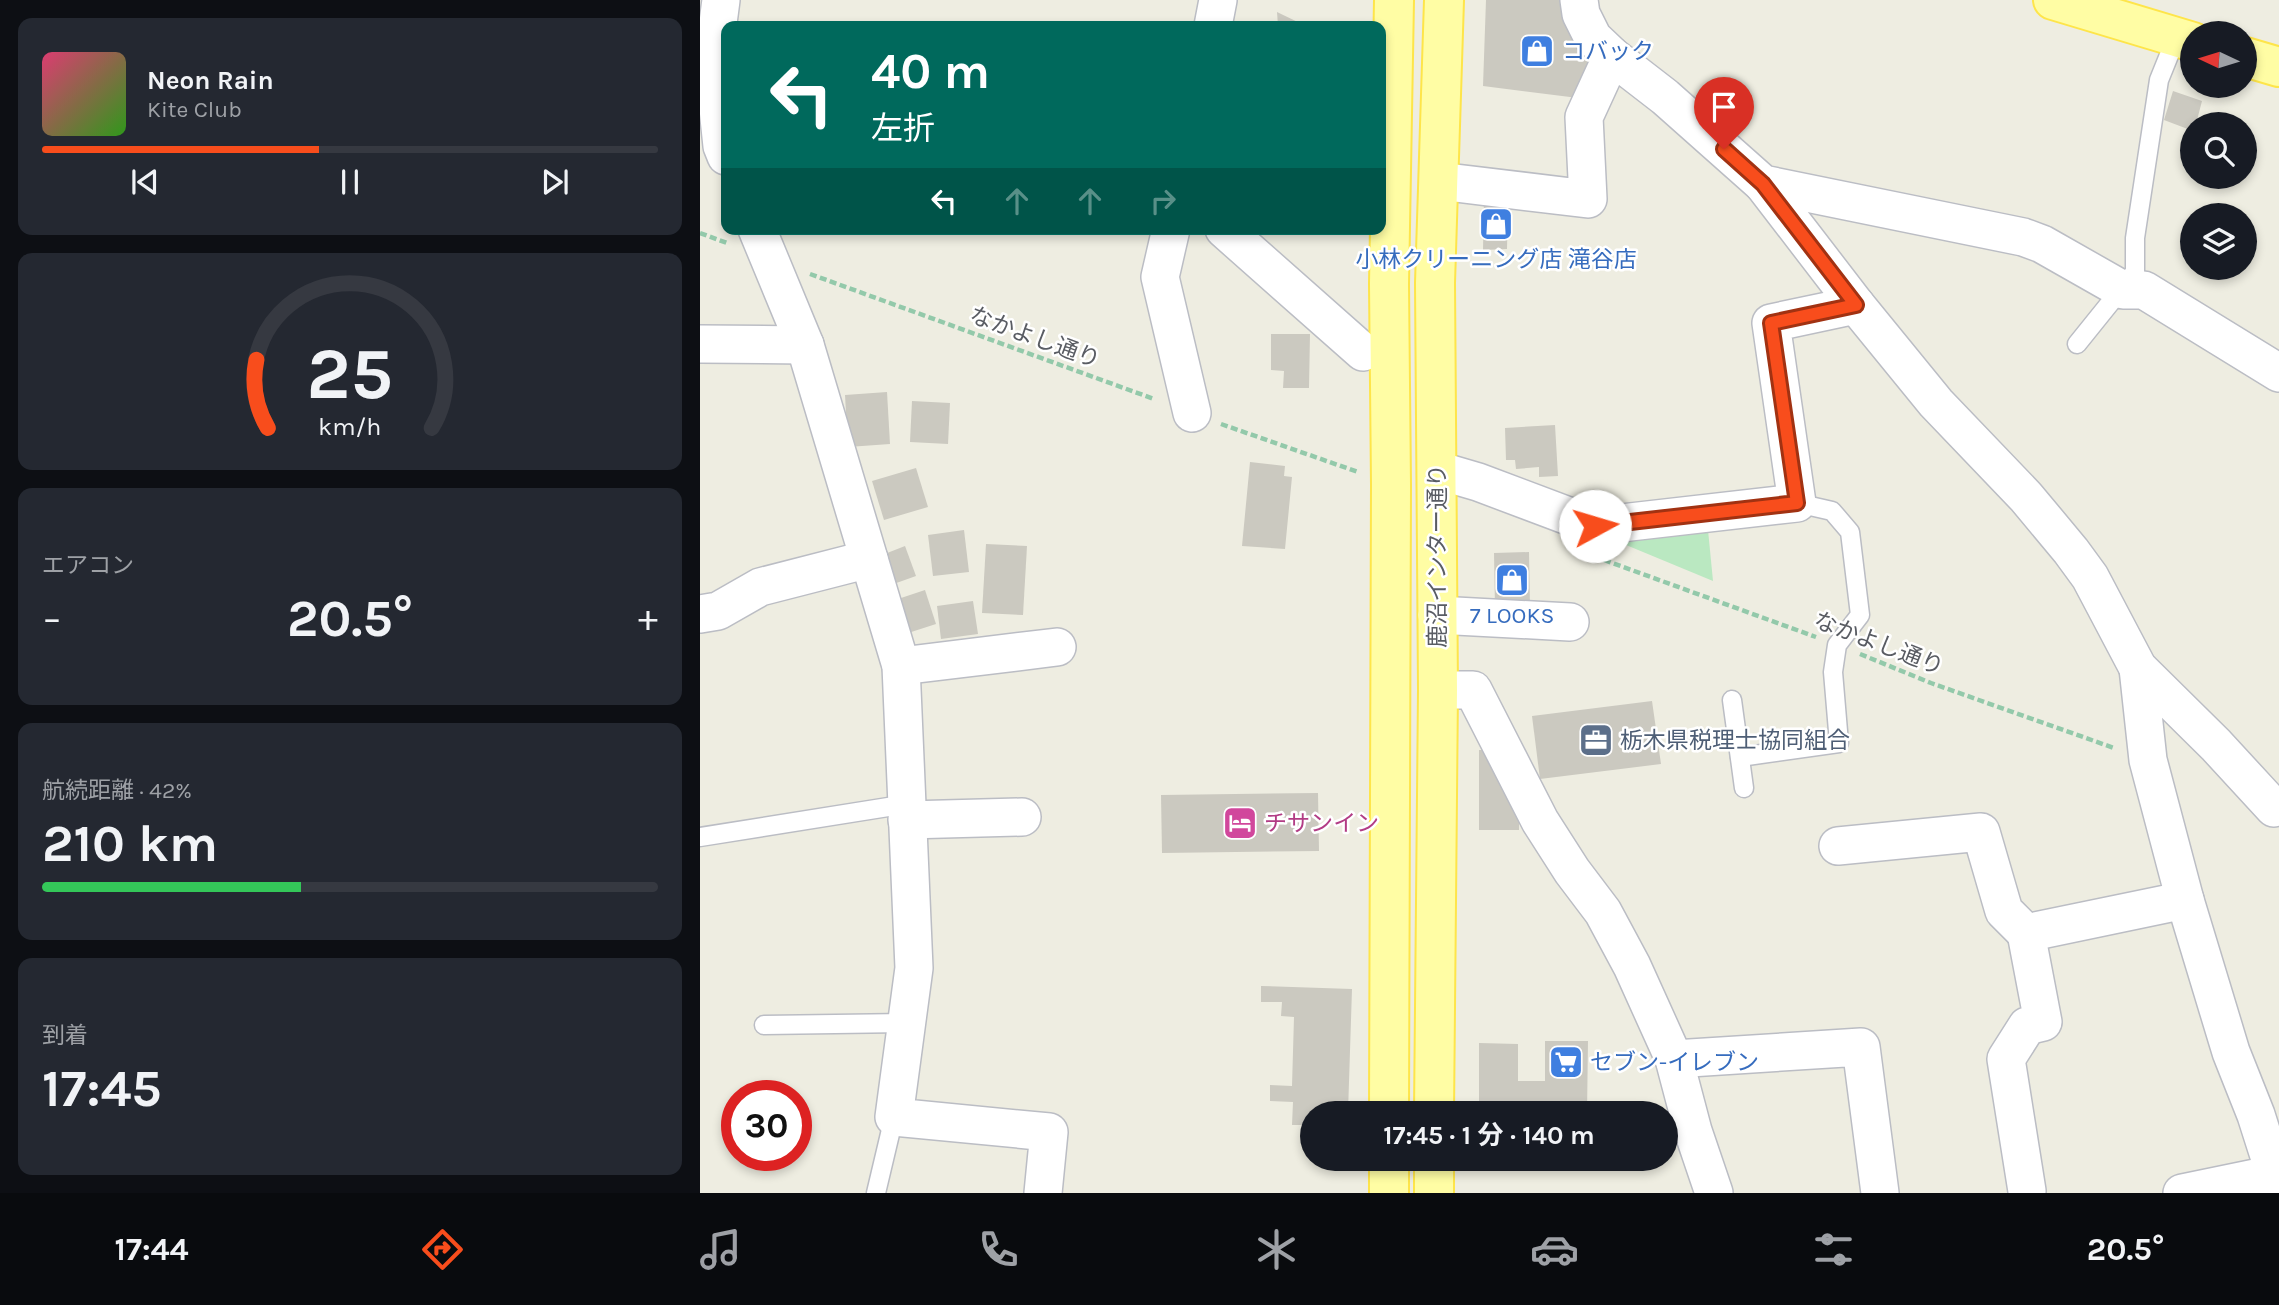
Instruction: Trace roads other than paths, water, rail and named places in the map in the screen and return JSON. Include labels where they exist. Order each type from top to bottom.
[{"type":"main road","name":"鹿沼インター通り","points":[[1389,1101],[1389,284],[1394,0]]},
{"type":"main road","name":"鹿沼インター通り","points":[[1434,1101],[1438,690],[1435,283],[1444,0]]},
{"type":"main road","points":[[2053,0],[2180,38]]},
{"type":"main road","points":[[2258,61],[2279,67]]},
{"type":"main road","points":[[1389,1171],[1389,1193]]},
{"type":"main road","points":[[1434,1171],[1434,1193]]},
{"type":"street","points":[[721,0],[713,61],[721,137]]},
{"type":"street","points":[[1214,21],[1219,0]]},
{"type":"street","points":[[1579,0],[1581,14],[1593,38],[1612,57],[1665,97],[1763,184],[1936,403],[2026,497],[2071,551],[2090,577],[2138,668],[2276,811]]},
{"type":"street","points":[[1439,181],[1588,199],[1584,117],[1612,57]]},
{"type":"street","points":[[1763,184],[2023,237],[2042,244],[2123,290],[2144,290],[2279,373]]},
{"type":"street","points":[[1170,235],[1160,277],[1192,413]]},
{"type":"street","points":[[1231,235],[1363,352]]},
{"type":"street","points":[[763,244],[805,345],[901,666],[914,968],[894,1117],[1049,1132],[1044,1193]]},
{"type":"street","points":[[1437,470],[1478,482],[1595,526],[1797,503],[1771,323],[1856,305]]},
{"type":"street","points":[[700,344],[805,345]]},
{"type":"street","points":[[700,614],[718,611],[760,587],[869,559]]},
{"type":"street","points":[[1437,615],[1570,622]]},
{"type":"street","points":[[901,666],[1057,647]]},
{"type":"street","points":[[2138,668],[2148,760],[2185,900],[2231,1052],[2256,1115],[2276,1181],[2182,1193]]},
{"type":"street","points":[[1438,690],[1473,690],[1540,821],[1572,871],[1603,912],[1632,966],[1674,1059],[1693,1131],[1714,1193]]},
{"type":"street","points":[[907,812],[1022,817]]},
{"type":"street","points":[[1838,846],[1981,832],[2004,911],[2026,933],[2043,1022],[2027,1026],[2006,1059],[2027,1191]]},
{"type":"street","points":[[2026,933],[2185,900]]},
{"type":"street","points":[[1674,1059],[1861,1048],[1880,1193]]},
{"type":"lane","points":[[2077,344],[2135,272],[2137,227],[2159,80],[2180,48]]},
{"type":"lane","points":[[1740,757],[1839,743],[1833,672],[1837,645],[1860,615],[1850,532],[1832,511],[1797,503]]},
{"type":"lane","points":[[1732,700],[1744,788]]},
{"type":"lane","points":[[700,837],[907,812]]},
{"type":"lane","points":[[764,1025],[906,1023]]},
{"type":"lane","points":[[876,1193],[894,1117]]},
{"type":"place","name":"コバック","points":[[1537,51]]},
{"type":"place","name":"小林クリーニング店 滝谷店","points":[[1496,224]]},
{"type":"place","name":"7 LOOKS","points":[[1512,580]]},
{"type":"place","name":"栃木県税理士協同組合","points":[[1596,740]]},
{"type":"place","name":"チサンイン","points":[[1240,823]]},
{"type":"place","name":"セブン-イレブン","points":[[1566,1062]]}]
